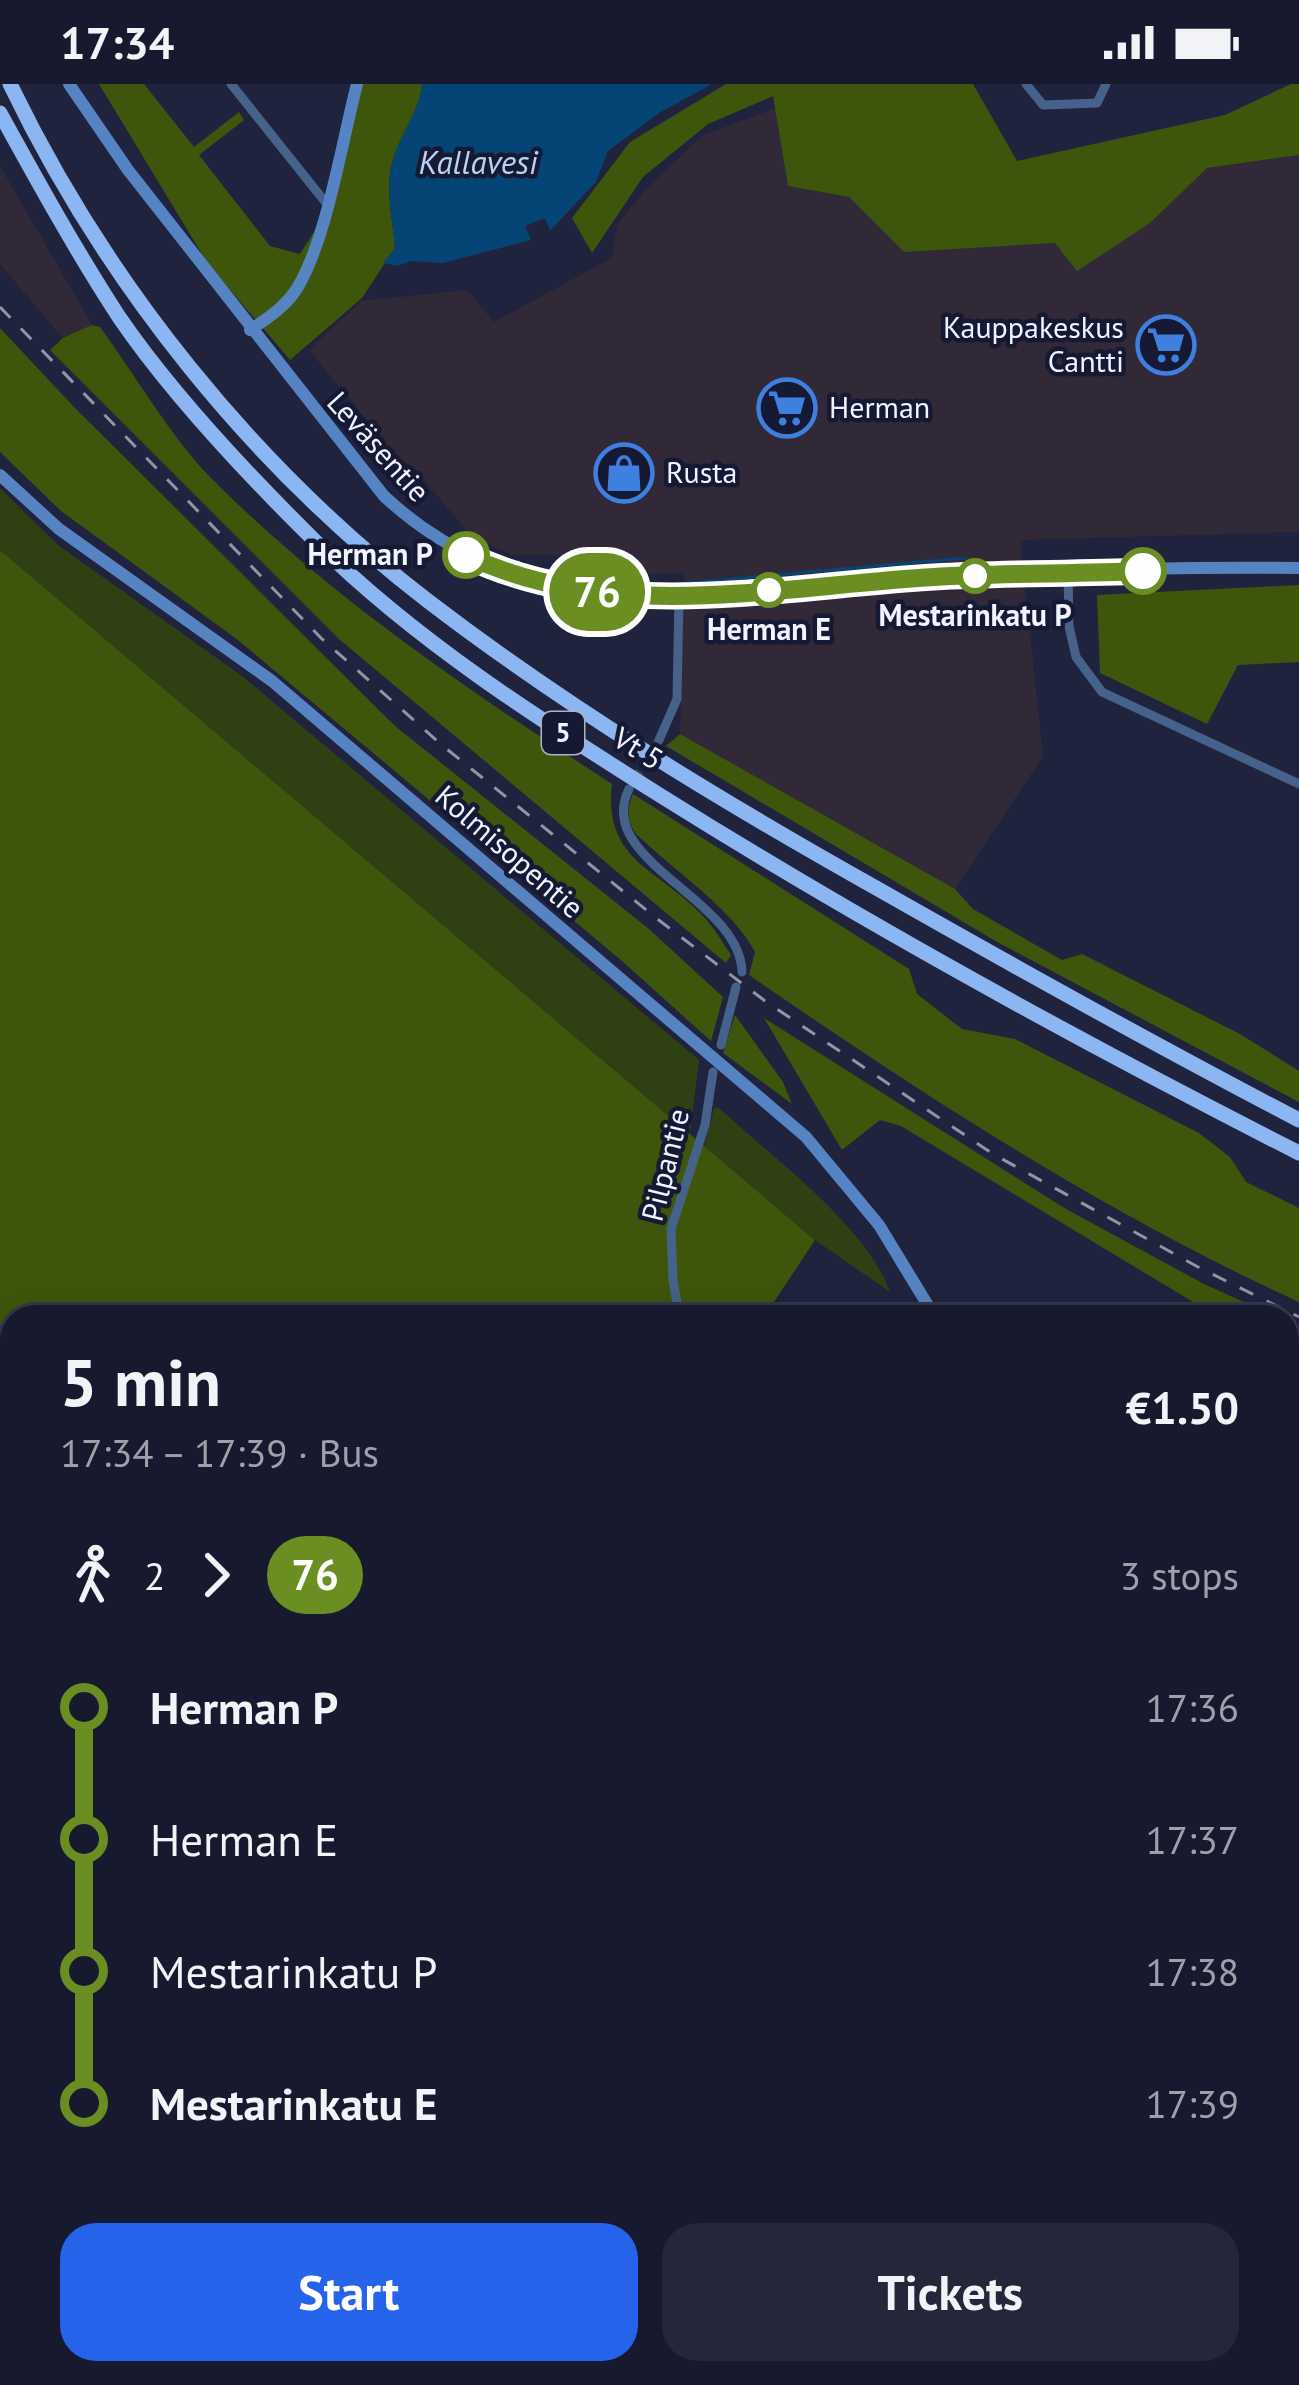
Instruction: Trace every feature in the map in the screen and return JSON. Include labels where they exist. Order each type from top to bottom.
[{"type":"highway","name":"Vt 5","points":[[10,84],[81,212],[140,304],[202,382],[284,473],[427,601],[588,714],[763,824],[1132,1033],[1299,1120]]},
{"type":"highway","name":"Vt 5","points":[[0,113],[60,222],[122,320],[170,382],[317,543],[410,624],[571,740],[744,848],[1115,1059],[1299,1153]]},
{"type":"main road","name":"Leväsentie","points":[[69,84],[116,154],[352,460],[384,496],[433,537],[481,562],[541,583],[680,597],[934,577],[1299,568]]},
{"type":"main road","points":[[250,330],[297,290],[313,254],[357,84]]},
{"type":"main road","name":"Kolmisopentie","points":[[0,475],[59,529],[272,681],[806,1136],[879,1226],[927,1305]]},
{"type":"street","points":[[230,84],[326,203]]},
{"type":"street","points":[[1026,84],[1043,105],[1097,103],[1106,84]]},
{"type":"street","points":[[1068,573],[1069,626],[1076,657],[1102,692],[1299,784]]},
{"type":"street","points":[[659,740],[677,699],[680,597]]},
{"type":"street","points":[[629,789],[622,802],[624,827],[642,852],[724,928],[742,960],[742,972]]},
{"type":"street","points":[[721,1046],[736,987]]},
{"type":"street","name":"Pilpantie","points":[[677,1305],[671,1228],[705,1126],[713,1072]]},
{"type":"shaded area","points":[[775,108],[788,186],[849,197],[904,252],[1055,243],[1150,223],[1207,168],[1299,155],[1299,532],[1020,540],[1043,756],[955,889],[680,734],[684,573],[626,575],[555,555],[512,555],[471,536],[309,350],[361,301],[467,290],[494,322],[612,258],[617,225],[645,190],[702,136]]},
{"type":"shaded area","points":[[0,166],[92,325],[80,332],[63,338],[0,264]]},
{"type":"green space","points":[[99,84],[144,84],[194,147],[239,112],[244,120],[199,155],[270,246],[300,254],[332,203],[360,84],[422,84],[390,174],[395,248],[362,298],[290,360],[208,264]]},
{"type":"green space","points":[[726,84],[973,84],[1017,161],[1225,115],[1299,84],[1299,155],[1207,168],[1150,223],[1077,271],[1055,243],[904,252],[849,197],[788,186],[773,96],[708,124],[643,177],[592,253],[572,218],[630,142]]},
{"type":"green space","points":[[92,325],[100,327],[195,461],[302,562],[402,640],[612,784],[616,831],[626,848],[707,920],[731,955],[726,963],[339,639],[50,350],[63,338]]},
{"type":"green space","points":[[0,328],[395,726],[649,929],[723,997],[711,1041],[238,640],[61,511],[0,452]]},
{"type":"green space","points":[[0,488],[58,545],[242,676],[699,1060],[690,1134],[0,550]]},
{"type":"green space","points":[[0,550],[815,1240],[772,1305],[0,1305]]},
{"type":"green space","points":[[1299,585],[1299,662],[1238,665],[1207,724],[1100,673],[1097,595]]},
{"type":"green space","points":[[680,734],[955,889],[973,909],[1062,960],[1082,954],[1240,1034],[1299,1071],[1299,1102],[999,943],[666,746]]},
{"type":"green space","points":[[633,794],[909,969],[917,994],[962,1029],[1015,1039],[1199,1133],[1230,1157],[1246,1182],[1299,1208],[1299,1302],[1156,1231],[1017,1151],[749,975],[755,952],[745,936],[636,834],[628,815]]},
{"type":"green space","points":[[735,1015],[783,1082],[792,1104],[723,1053]]},
{"type":"green space","points":[[764,1018],[1066,1209],[1250,1305],[1198,1305],[901,1126],[880,1120],[842,1150]]},
{"type":"green space","points":[[714,1108],[839,1217],[878,1267],[890,1292],[815,1240],[704,1146]]},
{"type":"water","name":"Kallavesi","points":[[422,84],[712,84],[659,113],[608,151],[596,182],[550,231],[545,218],[525,226],[531,240],[443,263],[410,261],[398,266],[383,263],[395,248],[390,174]]},
{"type":"waterway","points":[[677,584],[965,558]]},
{"type":"tunnel","points":[[635,779],[659,740]]},
{"type":"railway","points":[[0,307],[321,638],[443,746],[660,921],[765,1001],[993,1154],[1275,1305]]},
{"type":"bus line","name":"76","points":[[466,555],[512,575],[569,588],[680,597],[934,577],[1143,571]]},
{"type":"place","name":"Kauppakeskus Cantti","points":[[1166,345]]},
{"type":"place","name":"Herman","points":[[787,408]]},
{"type":"place","name":"Rusta","points":[[624,473]]},
{"type":"place","name":"Herman P","points":[[466,555]]},
{"type":"place","name":"Mestarinkatu P","points":[[975,576]]},
{"type":"place","name":"Herman E","points":[[769,590]]}]
